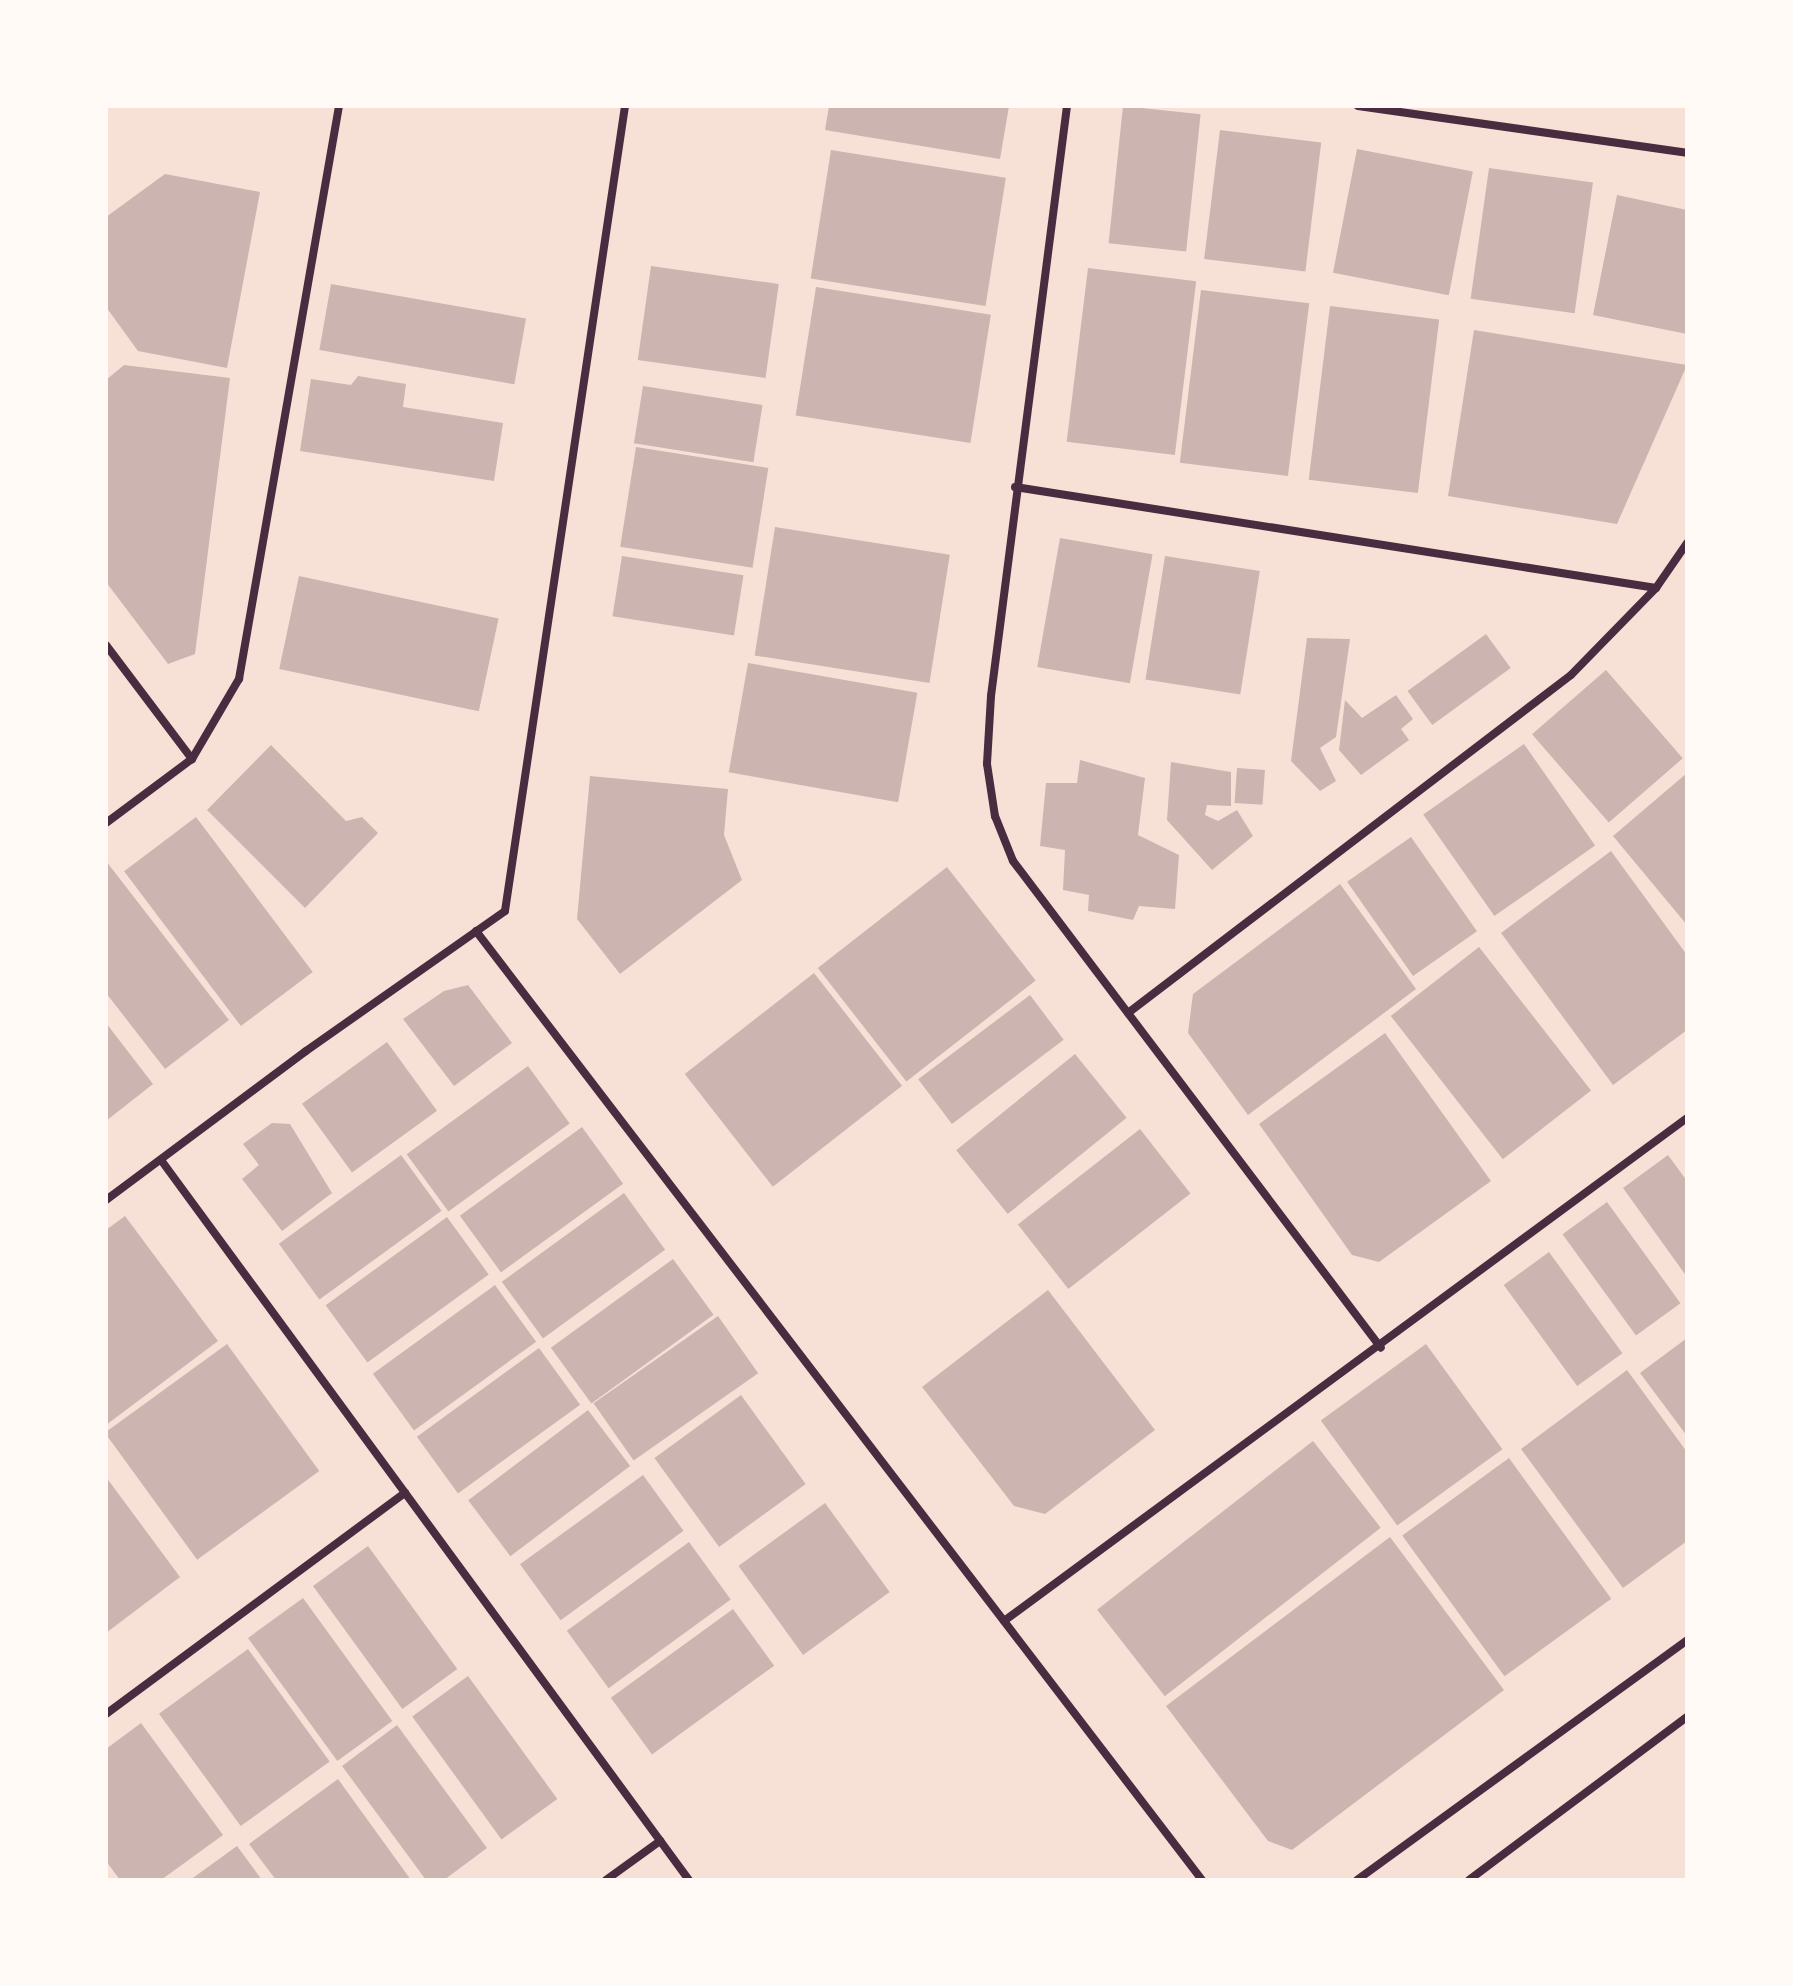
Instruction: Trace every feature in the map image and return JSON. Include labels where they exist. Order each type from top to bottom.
[{"type":"street","points":[[106,823],[192,759],[239,679],[339,106]]},
{"type":"street","points":[[106,1200],[505,911],[625,106]]},
{"type":"street","points":[[1067,106],[1015,487],[987,764],[995,816],[1013,861],[1381,1348]]},
{"type":"street","points":[[1358,106],[1687,153]]},
{"type":"street","points":[[1015,487],[1656,588]]},
{"type":"street","points":[[1128,1013],[1571,675],[1656,588],[1687,543]]},
{"type":"street","points":[[106,645],[192,759]]},
{"type":"street","points":[[476,931],[1202,1880]]},
{"type":"street","points":[[1004,1621],[1381,1348],[1687,1118]]},
{"type":"street","points":[[161,1160],[689,1880]]},
{"type":"street","points":[[106,1714],[405,1493]]},
{"type":"street","points":[[1357,1880],[1687,1640]]},
{"type":"street","points":[[1469,1880],[1687,1717]]},
{"type":"street","points":[[606,1880],[660,1841]]},
{"type":"building","points":[[829,106],[1009,106],[1000,159],[825,130]]},
{"type":"building","points":[[1123,106],[1201,114],[1186,251],[1109,243]]},
{"type":"building","points":[[1220,130],[1321,142],[1305,271],[1204,259]]},
{"type":"building","points":[[1357,149],[1473,172],[1449,295],[1333,273]]},
{"type":"building","points":[[831,150],[1006,178],[985,306],[811,278]]},
{"type":"building","points":[[1489,168],[1593,183],[1575,313],[1471,299]]},
{"type":"building","points":[[165,174],[260,192],[227,368],[138,351],[106,307],[106,217]]},
{"type":"building","points":[[1617,195],[1687,210],[1687,334],[1593,315]]},
{"type":"building","points":[[651,266],[779,284],[766,378],[638,360]]},
{"type":"building","points":[[1088,268],[1196,281],[1175,455],[1067,442]]},
{"type":"building","points":[[331,284],[526,318],[514,384],[319,350]]},
{"type":"building","points":[[816,287],[991,315],[970,443],[796,415]]},
{"type":"building","points":[[1201,290],[1309,303],[1288,476],[1180,463]]},
{"type":"building","points":[[1330,306],[1439,319],[1418,493],[1309,480]]},
{"type":"building","points":[[1474,330],[1687,365],[1617,524],[1448,496]]},
{"type":"building","points":[[124,365],[230,378],[195,654],[168,664],[106,582],[106,380]]},
{"type":"building","points":[[358,376],[406,384],[403,407],[503,423],[494,481],[300,451],[311,379],[351,385]]},
{"type":"building","points":[[643,386],[763,405],[753,462],[634,443]]},
{"type":"building","points":[[636,447],[768,468],[753,568],[620,547]]},
{"type":"building","points":[[775,527],[950,555],[929,683],[755,655]]},
{"type":"building","points":[[1060,538],[1153,554],[1130,683],[1037,667]]},
{"type":"building","points":[[622,556],[743,575],[734,635],[612,616]]},
{"type":"building","points":[[1165,556],[1260,571],[1240,694],[1145,679]]},
{"type":"building","points":[[299,576],[499,618],[479,711],[279,669]]},
{"type":"building","points":[[1486,634],[1511,668],[1432,725],[1408,691]]},
{"type":"building","points":[[1307,638],[1350,639],[1336,737],[1320,748],[1336,781],[1320,791],[1291,761]]},
{"type":"building","points":[[748,663],[917,693],[898,802],[729,772]]},
{"type":"building","points":[[1606,670],[1683,758],[1609,823],[1532,734]]},
{"type":"building","points":[[1396,695],[1413,719],[1401,729],[1409,740],[1361,775],[1339,750],[1345,700],[1362,718]]},
{"type":"building","points":[[1524,744],[1595,846],[1494,916],[1423,815]]},
{"type":"building","points":[[271,745],[346,821],[362,817],[378,833],[305,908],[207,810]]},
{"type":"building","points":[[1080,760],[1145,778],[1138,835],[1179,855],[1175,909],[1139,906],[1133,920],[1088,911],[1089,895],[1063,890],[1065,850],[1040,846],[1046,783],[1077,783]]},
{"type":"building","points":[[1171,762],[1231,772],[1231,806],[1207,805],[1205,815],[1218,821],[1237,810],[1253,836],[1212,870],[1167,820]]},
{"type":"building","points":[[1237,768],[1265,770],[1262,805],[1235,803]]},
{"type":"building","points":[[1687,773],[1687,925],[1613,836]]},
{"type":"building","points":[[590,776],[728,789],[724,835],[742,880],[620,974],[577,919]]},
{"type":"building","points":[[196,817],[313,972],[241,1026],[124,871]]},
{"type":"building","points":[[1411,837],[1477,931],[1413,976],[1347,882]]},
{"type":"building","points":[[1611,851],[1687,955],[1687,1030],[1613,1085],[1501,933]]},
{"type":"building","points":[[106,861],[229,1020],[165,1069],[106,993]]},
{"type":"building","points":[[947,867],[1036,980],[906,1081],[818,968]]},
{"type":"building","points":[[1340,884],[1416,989],[1248,1115],[1188,1033],[1193,994]]},
{"type":"building","points":[[1479,947],[1591,1090],[1503,1159],[1391,1016]]},
{"type":"building","points":[[814,973],[902,1086],[773,1187],[685,1074]]},
{"type":"building","points":[[468,985],[512,1043],[454,1086],[403,1019],[444,991]]},
{"type":"building","points":[[1030,995],[1064,1040],[952,1124],[918,1079]]},
{"type":"building","points":[[106,1023],[153,1084],[106,1121]]},
{"type":"building","points":[[1385,1033],[1491,1181],[1379,1262],[1352,1255],[1259,1124]]},
{"type":"building","points":[[387,1042],[437,1111],[352,1172],[302,1104]]},
{"type":"building","points":[[1075,1054],[1127,1118],[1008,1214],[956,1150]]},
{"type":"building","points":[[528,1066],[570,1123],[448,1212],[407,1154]]},
{"type":"building","points":[[272,1123],[290,1124],[332,1193],[282,1231],[242,1179],[259,1165],[243,1144]]},
{"type":"building","points":[[582,1127],[623,1184],[501,1272],[460,1216]]},
{"type":"building","points":[[1140,1129],[1190,1194],[1068,1289],[1018,1224]]},
{"type":"building","points":[[401,1155],[442,1211],[319,1300],[279,1244]]},
{"type":"building","points":[[1668,1155],[1687,1181],[1687,1277],[1623,1188]]},
{"type":"building","points":[[624,1193],[665,1250],[543,1338],[502,1282]]},
{"type":"building","points":[[1607,1202],[1680,1303],[1636,1335],[1563,1234]]},
{"type":"building","points":[[125,1216],[218,1341],[106,1425],[106,1230]]},
{"type":"building","points":[[447,1217],[489,1274],[367,1363],[326,1305]]},
{"type":"building","points":[[1549,1252],[1622,1353],[1577,1386],[1504,1285]]},
{"type":"building","points":[[673,1259],[714,1315],[591,1404],[551,1348]]},
{"type":"building","points":[[495,1285],[536,1342],[414,1430],[373,1374]]},
{"type":"building","points":[[1048,1290],[1155,1430],[1045,1514],[1014,1506],[922,1387]]},
{"type":"building","points":[[718,1316],[758,1373],[634,1461],[593,1403]]},
{"type":"building","points":[[1687,1338],[1687,1436],[1640,1373]]},
{"type":"building","points":[[227,1344],[319,1471],[197,1560],[106,1432]]},
{"type":"building","points":[[1426,1344],[1502,1449],[1397,1526],[1321,1420]]},
{"type":"building","points":[[539,1348],[580,1405],[458,1493],[417,1437]]},
{"type":"building","points":[[1627,1370],[1687,1452],[1687,1541],[1623,1588],[1521,1449]]},
{"type":"building","points":[[741,1395],[806,1484],[719,1547],[654,1458]]},
{"type":"building","points":[[588,1410],[630,1466],[510,1556],[468,1500]]},
{"type":"building","points":[[1313,1441],[1381,1528],[1165,1696],[1097,1610]]},
{"type":"building","points":[[1509,1458],[1611,1599],[1504,1676],[1402,1536]]},
{"type":"building","points":[[643,1475],[684,1531],[561,1620],[520,1564]]},
{"type":"building","points":[[106,1477],[180,1577],[106,1633]]},
{"type":"building","points":[[825,1503],[890,1592],[803,1655],[738,1566]]},
{"type":"building","points":[[1390,1537],[1504,1690],[1292,1850],[1268,1841],[1166,1706]]},
{"type":"building","points":[[689,1542],[731,1599],[609,1688],[567,1631]]},
{"type":"building","points":[[368,1546],[457,1669],[402,1709],[313,1586]]},
{"type":"building","points":[[303,1598],[392,1721],[337,1761],[248,1638]]},
{"type":"building","points":[[733,1609],[774,1666],[652,1754],[611,1698]]},
{"type":"building","points":[[248,1649],[330,1761],[241,1826],[159,1714]]},
{"type":"building","points":[[468,1676],[557,1799],[502,1840],[412,1717]]},
{"type":"building","points":[[141,1723],[223,1835],[161,1880],[120,1880],[106,1861],[106,1749]]},
{"type":"building","points":[[397,1725],[487,1848],[444,1880],[426,1880],[342,1766]]},
{"type":"building","points":[[338,1779],[411,1880],[276,1880],[249,1844]]},
{"type":"building","points":[[237,1846],[262,1880],[190,1880]]}]
